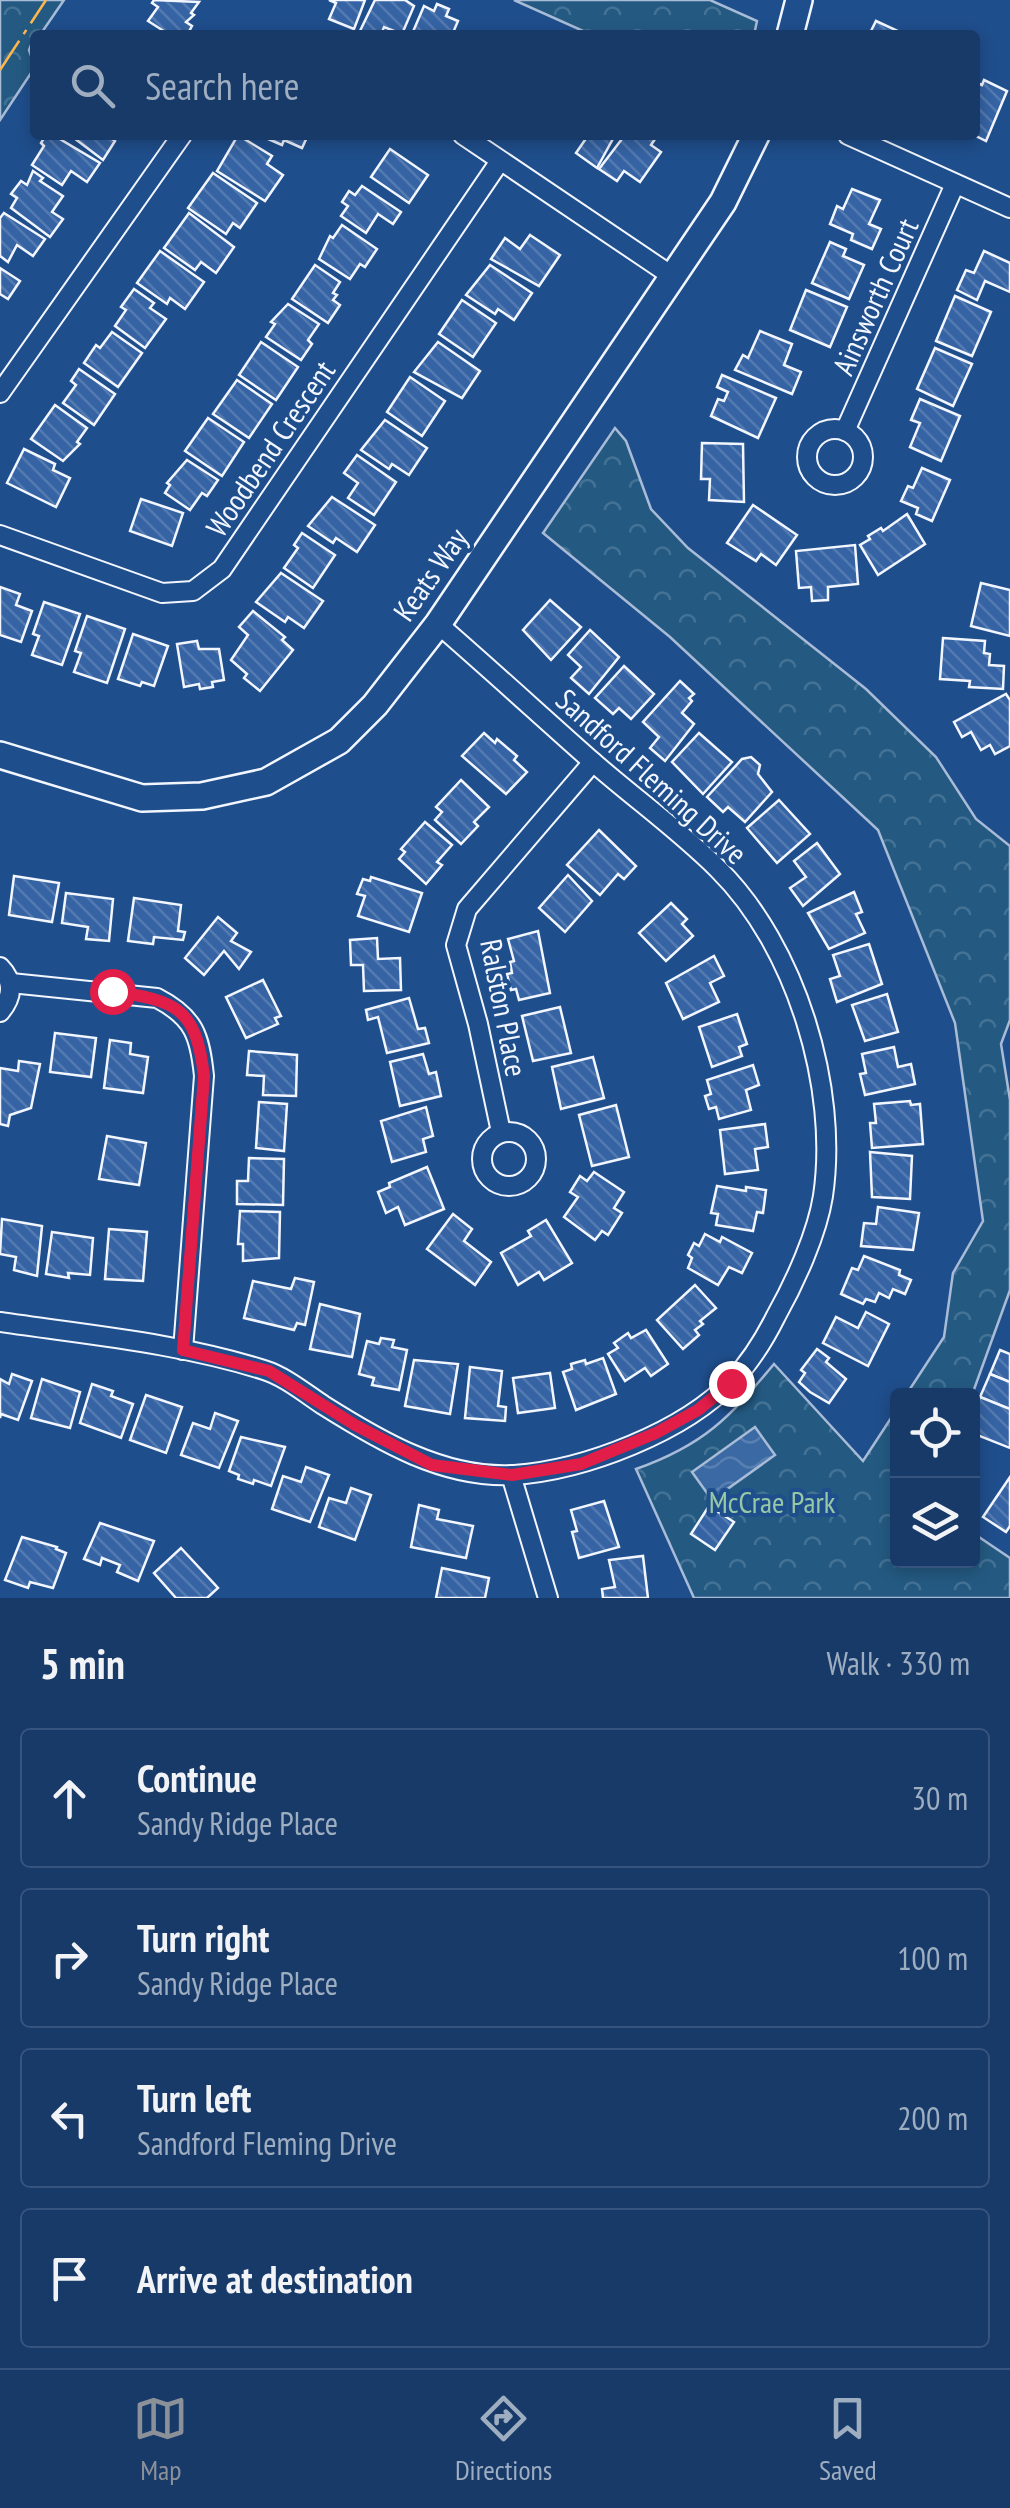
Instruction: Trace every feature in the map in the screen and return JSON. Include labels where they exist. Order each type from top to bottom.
[{"type":"street","points":[[791,30],[799,0]]},
{"type":"street","points":[[0,394],[178,140]]},
{"type":"street","points":[[470,140],[672,276]]},
{"type":"street","name":"Keats Way","points":[[0,755],[142,798],[202,796],[266,782],[339,741],[375,705],[438,624],[723,202],[754,140]]},
{"type":"street","points":[[859,140],[1010,208]]},
{"type":"street","name":"Woodbend Crescent","points":[[0,536],[162,594],[193,591],[222,569],[500,161]]},
{"type":"street","name":"Ainsworth Court","points":[[846,431],[955,184]]},
{"type":"street","name":"Sandford Fleming Drive","points":[[0,1322],[183,1350],[269,1371],[355,1425],[432,1465],[512,1475],[581,1464],[656,1433],[698,1410],[731,1383],[758,1350],[794,1283],[823,1199],[828,1129],[815,1059],[795,988],[764,928],[720,870],[438,624]]},
{"type":"street","name":"Ralston Place","points":[[501,1132],[456,945],[467,908],[593,762]]},
{"type":"street","points":[[0,1012],[10,996],[5,975],[158,998],[179,1009],[200,1039],[204,1076],[183,1350]]},
{"type":"street","points":[[512,1475],[548,1598]]},
{"type":"green space","points":[[0,0],[64,0],[43,30],[30,30],[30,75],[0,120]]},
{"type":"green space","points":[[514,0],[710,0],[757,21],[755,30],[581,30]]},
{"type":"green space","points":[[615,428],[626,441],[651,509],[688,548],[866,689],[936,757],[976,819],[1010,846],[1010,1020],[1001,1044],[1010,1100],[1010,1290],[975,1388],[911,1388],[944,1337],[953,1273],[983,1221],[955,1023],[878,830],[670,637],[543,533]]},
{"type":"green space","name":"McCrae Park","points":[[774,1364],[863,1461],[890,1420],[890,1568],[980,1568],[980,1538],[1010,1558],[1010,1598],[694,1598],[636,1469],[698,1439],[743,1400]]},
{"type":"water","points":[[755,1427],[775,1455],[712,1500],[692,1472]]},
{"type":"building","points":[[329,0],[365,0],[354,29],[329,19],[336,3]]},
{"type":"building","points":[[375,0],[405,0],[414,6],[404,30],[360,30]]},
{"type":"building","points":[[199,2],[186,22],[192,26],[190,30],[162,30],[148,21],[158,7],[152,3]]},
{"type":"building","points":[[437,4],[449,9],[446,16],[458,21],[454,30],[414,30],[424,6],[434,11]]},
{"type":"building","points":[[876,21],[896,30],[872,30]]},
{"type":"building","points":[[984,80],[1007,91],[986,141],[980,138]]},
{"type":"building","points":[[61,140],[100,163],[87,182],[71,171],[62,185],[32,165],[44,146],[41,143]]},
{"type":"building","points":[[77,140],[115,141],[103,160]]},
{"type":"building","points":[[235,140],[246,140],[272,156],[267,164],[283,175],[265,201],[217,171]]},
{"type":"building","points":[[284,140],[306,140],[302,148]]},
{"type":"building","points":[[585,140],[612,140],[597,168],[576,153]]},
{"type":"building","points":[[621,140],[654,140],[651,145],[661,152],[640,182],[624,171],[617,181],[599,169]]},
{"type":"building","points":[[390,149],[428,175],[409,203],[371,177]]},
{"type":"building","points":[[33,171],[43,178],[40,181],[63,196],[52,212],[63,219],[50,237],[11,208],[17,198],[11,194],[21,181],[27,185]]},
{"type":"building","points":[[213,173],[257,203],[240,228],[233,223],[226,234],[188,208]]},
{"type":"building","points":[[362,186],[401,212],[393,224],[378,214],[366,233],[341,216],[348,206],[342,202],[349,191],[355,195]]},
{"type":"building","points":[[852,189],[880,200],[869,224],[881,229],[872,249],[851,240],[853,234],[830,224],[837,206],[843,209]]},
{"type":"building","points":[[4,213],[45,239],[33,256],[17,245],[8,262],[0,256],[0,218]]},
{"type":"building","points":[[189,213],[234,247],[216,273],[201,262],[195,270],[164,248]]},
{"type":"building","points":[[342,225],[377,249],[365,267],[360,264],[350,279],[319,259],[330,236],[333,238]]},
{"type":"building","points":[[530,235],[560,255],[539,286],[491,259],[505,238],[520,249]]},
{"type":"building","points":[[830,242],[846,249],[843,256],[864,265],[849,299],[812,283]]},
{"type":"building","points":[[160,251],[204,282],[185,309],[170,298],[167,304],[137,283]]},
{"type":"building","points":[[984,251],[1010,263],[1010,292],[985,281],[977,300],[957,290],[966,270],[974,273]]},
{"type":"building","points":[[315,265],[340,282],[333,300],[340,305],[328,323],[292,299]]},
{"type":"building","points":[[490,265],[532,293],[514,320],[498,309],[495,314],[466,295]]},
{"type":"building","points":[[0,268],[20,281],[8,299],[0,294]]},
{"type":"building","points":[[134,289],[154,303],[150,308],[166,319],[145,348],[115,326],[126,310],[121,307]]},
{"type":"building","points":[[806,290],[847,307],[830,347],[790,330]]},
{"type":"building","points":[[955,296],[991,312],[972,356],[936,341]]},
{"type":"building","points":[[462,300],[496,323],[473,357],[439,334]]},
{"type":"building","points":[[288,304],[319,324],[301,360],[266,337],[275,324],[271,322]]},
{"type":"building","points":[[760,331],[792,344],[784,365],[801,372],[792,394],[735,370],[743,355],[748,358]]},
{"type":"building","points":[[112,332],[142,353],[118,387],[84,363],[96,345],[100,348]]},
{"type":"building","points":[[261,342],[298,367],[276,400],[239,375]]},
{"type":"building","points":[[438,342],[480,371],[462,398],[414,372]]},
{"type":"building","points":[[935,348],[972,364],[953,406],[917,389]]},
{"type":"building","points":[[79,369],[115,394],[94,425],[63,403],[76,385],[71,381]]},
{"type":"building","points":[[722,375],[776,398],[758,438],[711,416],[718,399],[724,401],[728,392],[717,387]]},
{"type":"building","points":[[410,377],[445,401],[422,436],[387,412]]},
{"type":"building","points":[[237,380],[272,404],[249,438],[213,414]]},
{"type":"building","points":[[920,399],[960,416],[941,461],[910,447],[920,423],[911,420]]},
{"type":"building","points":[[55,405],[87,428],[77,442],[80,444],[63,461],[31,439]]},
{"type":"building","points":[[208,418],[244,442],[222,476],[185,451]]},
{"type":"building","points":[[385,420],[427,448],[409,475],[392,464],[389,469],[361,450]]},
{"type":"building","points":[[702,443],[743,444],[744,502],[709,500],[710,479],[701,479]]},
{"type":"building","points":[[24,449],[55,464],[53,470],[70,478],[56,507],[7,483]]},
{"type":"building","points":[[357,455],[396,482],[374,515],[348,498],[358,483],[344,473]]},
{"type":"building","points":[[187,460],[218,480],[190,510],[165,493],[170,485],[167,483]]},
{"type":"building","points":[[922,468],[950,480],[932,521],[916,514],[918,508],[901,501],[908,486],[913,488]]},
{"type":"building","points":[[332,497],[375,525],[357,552],[336,538],[333,543],[308,526]]},
{"type":"building","points":[[141,499],[183,513],[172,546],[130,531]]},
{"type":"building","points":[[753,505],[797,535],[776,565],[761,554],[756,561],[727,543]]},
{"type":"building","points":[[907,514],[925,544],[878,575],[860,545],[870,539],[868,536],[881,528],[883,531]]},
{"type":"building","points":[[302,533],[335,555],[313,588],[284,568],[298,548],[294,545]]},
{"type":"building","points":[[855,545],[858,584],[828,587],[828,600],[812,601],[811,587],[799,588],[796,551]]},
{"type":"building","points":[[281,573],[323,601],[304,628],[288,617],[285,622],[256,602]]},
{"type":"building","points":[[981,583],[1010,590],[1010,636],[971,626]]},
{"type":"building","points":[[0,587],[20,594],[16,605],[32,611],[21,642],[0,635]]},
{"type":"building","points":[[550,600],[581,627],[551,660],[523,630]]},
{"type":"building","points":[[44,602],[80,614],[62,665],[32,655],[39,636],[33,634]]},
{"type":"building","points":[[253,611],[285,637],[282,640],[293,650],[260,691],[231,660],[248,635],[239,627]]},
{"type":"building","points":[[87,616],[125,629],[107,683],[74,672],[81,653],[75,651]]},
{"type":"building","points":[[590,630],[619,657],[589,694],[571,678],[581,667],[568,655]]},
{"type":"building","points":[[133,634],[168,646],[154,686],[118,679]]},
{"type":"building","points":[[943,638],[985,641],[989,665],[1004,666],[1003,689],[969,687],[970,681],[940,679]]},
{"type":"building","points":[[197,641],[199,649],[219,649],[224,680],[212,682],[213,687],[184,687],[177,644]]},
{"type":"building","points":[[624,666],[654,694],[631,719],[619,708],[613,714],[595,698]]},
{"type":"building","points":[[680,681],[694,694],[682,713],[694,724],[665,761],[650,748],[659,737],[643,722]]},
{"type":"building","points":[[1006,694],[1010,700],[1010,746],[995,754],[990,745],[981,750],[971,732],[962,737],[954,722]]},
{"type":"building","points":[[484,733],[517,756],[514,760],[527,772],[506,794],[462,756]]},
{"type":"building","points":[[699,733],[732,762],[703,794],[672,762]]},
{"type":"building","points":[[751,757],[760,765],[758,774],[772,792],[745,822],[728,807],[723,812],[707,797],[742,759]]},
{"type":"building","points":[[461,780],[489,807],[461,844],[435,820],[442,812],[436,807]]},
{"type":"building","points":[[779,800],[810,834],[777,863],[747,828]]},
{"type":"building","points":[[425,822],[452,845],[437,862],[442,865],[426,884],[399,859],[405,852],[401,849]]},
{"type":"building","points":[[599,830],[636,866],[624,879],[618,874],[600,895],[567,865]]},
{"type":"building","points":[[817,843],[840,874],[803,906],[790,888],[806,877],[794,861]]},
{"type":"building","points":[[568,875],[592,901],[565,932],[539,908]]},
{"type":"building","points":[[14,876],[59,883],[52,922],[9,915]]},
{"type":"building","points":[[371,877],[422,893],[409,932],[358,916],[365,896],[357,894],[363,879],[370,881]]},
{"type":"building","points":[[854,892],[862,912],[856,914],[865,933],[829,949],[808,913]]},
{"type":"building","points":[[66,893],[113,899],[109,941],[86,939],[88,927],[62,923]]},
{"type":"building","points":[[134,898],[181,905],[178,931],[185,932],[183,940],[154,937],[153,944],[128,941]]},
{"type":"building","points":[[671,903],[687,919],[682,924],[693,936],[666,961],[639,933]]},
{"type":"building","points":[[218,917],[237,933],[231,941],[251,952],[239,969],[224,951],[204,975],[185,958]]},
{"type":"building","points":[[538,931],[550,993],[519,1000],[516,989],[511,990],[507,974],[512,973],[510,962],[514,961],[508,939]]},
{"type":"building","points":[[377,938],[378,959],[400,958],[401,990],[364,991],[363,965],[351,965],[350,940]]},
{"type":"building","points":[[869,944],[882,984],[837,1002],[830,979],[840,976],[833,955]]},
{"type":"building","points":[[714,956],[724,976],[710,983],[719,1002],[683,1019],[666,983]]},
{"type":"building","points":[[263,980],[281,1016],[275,1018],[278,1024],[246,1038],[226,997]]},
{"type":"building","points":[[887,994],[898,1032],[865,1041],[852,1005]]},
{"type":"building","points":[[409,998],[418,1029],[425,1028],[429,1043],[387,1053],[378,1017],[368,1020],[366,1010]]},
{"type":"building","points":[[560,1007],[571,1053],[533,1061],[522,1016]]},
{"type":"building","points":[[737,1014],[747,1044],[739,1047],[742,1056],[712,1067],[699,1027]]},
{"type":"building","points":[[55,1033],[96,1038],[91,1077],[50,1072]]},
{"type":"building","points":[[110,1040],[131,1043],[130,1054],[148,1057],[143,1093],[104,1088]]},
{"type":"building","points":[[894,1047],[898,1067],[911,1064],[915,1084],[865,1095],[860,1074],[866,1073],[862,1054]]},
{"type":"building","points":[[249,1051],[297,1055],[296,1096],[263,1095],[264,1076],[247,1075]]},
{"type":"building","points":[[423,1054],[429,1074],[436,1072],[441,1096],[400,1106],[390,1062]]},
{"type":"building","points":[[593,1057],[604,1098],[561,1109],[552,1067]]},
{"type":"building","points":[[19,1061],[40,1064],[31,1108],[10,1115],[8,1126],[0,1124],[0,1068],[18,1071]]},
{"type":"building","points":[[753,1065],[759,1085],[746,1090],[751,1110],[719,1119],[716,1107],[709,1109],[705,1096],[711,1094],[707,1080]]},
{"type":"building","points":[[910,1101],[911,1105],[920,1104],[923,1144],[872,1148],[870,1123],[876,1123],[874,1104]]},
{"type":"building","points":[[259,1102],[287,1104],[284,1151],[256,1148]]},
{"type":"building","points":[[616,1105],[629,1157],[592,1166],[579,1115]]},
{"type":"building","points":[[426,1107],[433,1136],[423,1139],[426,1152],[392,1162],[381,1121]]},
{"type":"building","points":[[765,1124],[768,1147],[755,1149],[758,1170],[725,1174],[720,1130]]},
{"type":"building","points":[[107,1136],[146,1143],[139,1185],[99,1179]]},
{"type":"building","points":[[870,1152],[912,1156],[910,1199],[872,1197]]},
{"type":"building","points":[[249,1158],[284,1159],[283,1205],[237,1204],[237,1181],[248,1181]]},
{"type":"building","points":[[427,1167],[444,1209],[405,1225],[398,1207],[386,1213],[378,1192],[390,1187],[389,1183]]},
{"type":"building","points":[[594,1172],[624,1192],[614,1208],[622,1213],[608,1235],[602,1231],[595,1240],[564,1217],[578,1197],[570,1192],[580,1176],[587,1181]]},
{"type":"building","points":[[717,1186],[766,1190],[763,1213],[757,1212],[753,1231],[716,1225],[718,1214],[711,1213]]},
{"type":"building","points":[[878,1207],[919,1213],[913,1250],[861,1246],[864,1223],[876,1224]]},
{"type":"building","points":[[240,1211],[280,1212],[279,1258],[243,1261],[243,1244],[238,1244]]},
{"type":"building","points":[[453,1214],[472,1229],[464,1241],[491,1262],[475,1285],[427,1249]]},
{"type":"building","points":[[2,1219],[42,1226],[37,1276],[14,1270],[16,1257],[0,1254]]},
{"type":"building","points":[[546,1220],[572,1263],[544,1280],[539,1272],[518,1285],[501,1253],[531,1236],[528,1231]]},
{"type":"building","points":[[109,1229],[147,1232],[143,1281],[105,1279]]},
{"type":"building","points":[[52,1232],[93,1238],[90,1275],[68,1273],[69,1278],[46,1274]]},
{"type":"building","points":[[705,1234],[720,1242],[722,1237],[752,1253],[742,1273],[729,1267],[718,1285],[688,1268],[692,1258],[688,1255],[694,1243],[699,1246]]},
{"type":"building","points":[[864,1256],[900,1270],[899,1275],[911,1280],[905,1294],[893,1289],[889,1298],[879,1293],[875,1302],[866,1299],[863,1304],[841,1294],[852,1268],[858,1270]]},
{"type":"building","points":[[295,1278],[314,1282],[305,1325],[297,1323],[294,1330],[244,1318],[253,1281],[291,1289]]},
{"type":"building","points":[[695,1285],[716,1308],[700,1321],[703,1324],[695,1330],[699,1335],[683,1349],[657,1320]]},
{"type":"building","points":[[320,1304],[360,1314],[352,1357],[310,1349]]},
{"type":"building","points":[[866,1312],[889,1324],[868,1366],[823,1343],[836,1317],[858,1328]]},
{"type":"building","points":[[646,1330],[668,1364],[651,1376],[645,1368],[625,1381],[608,1354],[618,1348],[614,1343],[628,1333],[631,1338]]},
{"type":"building","points":[[381,1338],[394,1340],[392,1347],[407,1350],[399,1390],[372,1385],[374,1378],[359,1374],[367,1341],[379,1344]]},
{"type":"building","points":[[817,1349],[846,1379],[829,1403],[799,1382],[805,1373],[801,1370]]},
{"type":"building","points":[[1000,1350],[1010,1354],[1010,1382],[990,1374]]},
{"type":"building","points":[[603,1358],[616,1394],[576,1410],[563,1372],[572,1369],[571,1364]]},
{"type":"building","points":[[414,1360],[458,1364],[450,1414],[405,1406]]},
{"type":"building","points":[[470,1367],[502,1371],[498,1406],[506,1407],[505,1421],[465,1418]]},
{"type":"building","points":[[550,1373],[555,1408],[518,1413],[513,1378]]},
{"type":"building","points":[[12,1374],[32,1381],[18,1420],[1,1414],[0,1418],[0,1379],[9,1384]]},
{"type":"building","points":[[990,1374],[1010,1382],[1010,1409],[980,1397]]},
{"type":"building","points":[[42,1379],[80,1392],[70,1428],[31,1418]]},
{"type":"building","points":[[92,1384],[133,1404],[121,1438],[80,1423]]},
{"type":"building","points":[[146,1395],[182,1407],[166,1453],[130,1440]]},
{"type":"building","points":[[980,1397],[1010,1409],[1010,1448],[980,1436]]},
{"type":"building","points":[[215,1413],[238,1421],[219,1468],[181,1455],[193,1423],[210,1429]]},
{"type":"building","points":[[241,1437],[285,1447],[271,1486],[238,1479],[239,1475],[229,1471]]},
{"type":"building","points":[[306,1467],[329,1475],[310,1522],[272,1509],[283,1476],[301,1482]]},
{"type":"building","points":[[1010,1477],[1010,1526],[1006,1532],[983,1517]]},
{"type":"building","points":[[351,1488],[371,1495],[355,1540],[319,1527],[329,1498],[346,1503]]},
{"type":"building","points":[[604,1501],[619,1547],[579,1558],[571,1510]]},
{"type":"building","points":[[419,1505],[439,1510],[437,1519],[473,1526],[466,1558],[411,1547]]},
{"type":"building","points":[[709,1506],[734,1522],[715,1550],[691,1534]]},
{"type":"building","points":[[100,1523],[154,1541],[138,1581],[117,1572],[120,1565],[102,1558],[100,1565],[84,1559]]},
{"type":"building","points":[[22,1537],[66,1553],[53,1588],[30,1582],[28,1588],[5,1580]]},
{"type":"building","points":[[181,1548],[218,1588],[207,1598],[176,1598],[154,1573]]},
{"type":"building","points":[[643,1556],[648,1598],[603,1598],[602,1589],[615,1587],[609,1560]]},
{"type":"building","points":[[442,1568],[489,1578],[485,1598],[436,1598]]},
{"type":"power","points":[[0,70],[46,0]]},
{"type":"route","points":[[112,991],[158,998],[179,1009],[200,1039],[204,1076],[183,1350],[269,1371],[355,1425],[432,1465],[512,1475],[581,1464],[656,1433],[698,1410],[731,1383]]}]
